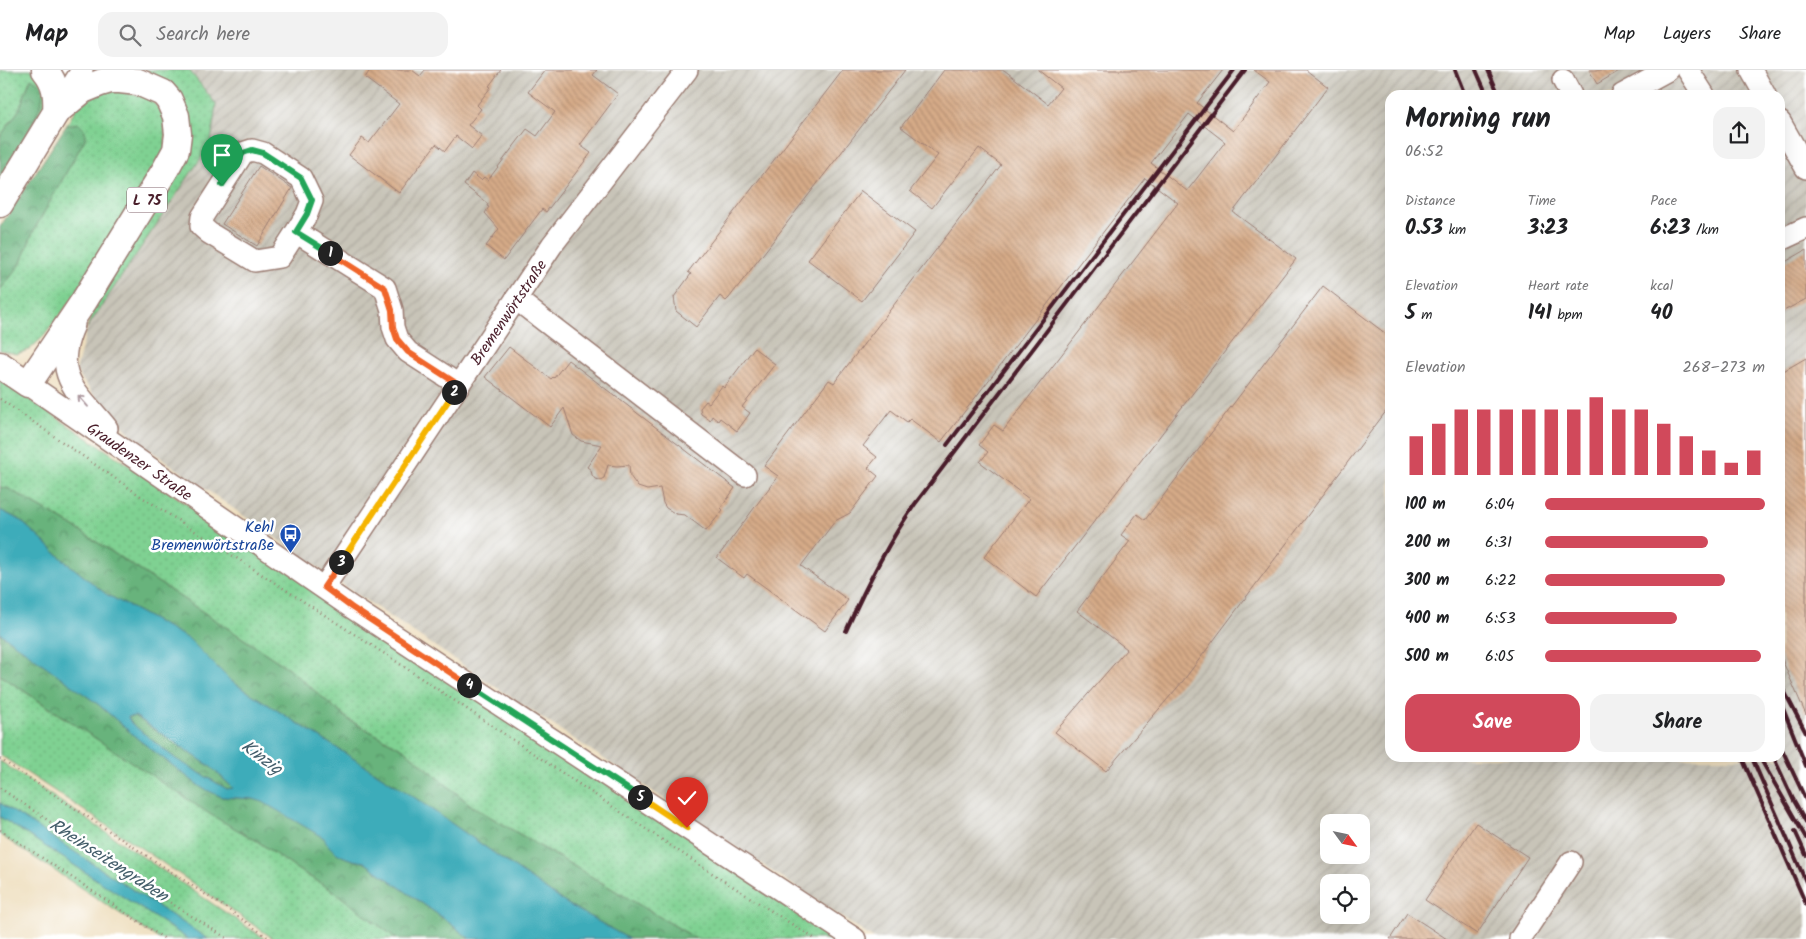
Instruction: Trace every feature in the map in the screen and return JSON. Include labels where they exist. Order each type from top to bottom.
[{"type":"main road","points":[[46,70],[54,83],[56,91],[56,112]]},
{"type":"main road","points":[[0,204],[56,112],[84,90],[110,80],[120,80],[138,82],[163,93]]},
{"type":"main road","name":"L 75","points":[[28,384],[84,301],[176,150],[178,125],[172,108],[163,93]]},
{"type":"main road","name":"Graudenzer Straße","points":[[0,366],[28,384]]},
{"type":"street","points":[[56,112],[82,70]]},
{"type":"street","points":[[138,70],[163,93]]},
{"type":"street","name":"Bremenwörtstraße","points":[[324,587],[575,214],[687,70]]},
{"type":"street","points":[[1631,90],[1668,70]]},
{"type":"street","points":[[1688,70],[1701,90]]},
{"type":"street","points":[[1751,70],[1762,90]]},
{"type":"street","points":[[1785,131],[1806,168]]},
{"type":"street","points":[[252,150],[263,153],[301,178],[307,189],[312,200],[307,214],[296,232],[280,257],[255,261],[209,233],[201,226],[202,217],[243,153],[252,150]]},
{"type":"street","points":[[1785,238],[1806,228]]},
{"type":"street","points":[[296,232],[385,288],[392,310],[393,327],[397,339],[408,352],[459,385]]},
{"type":"street","points":[[516,300],[745,475]]},
{"type":"street","points":[[84,301],[67,340],[64,367],[79,397],[127,451]]},
{"type":"street","name":"Graudenzer Straße","points":[[28,384],[359,613],[855,939]]},
{"type":"street","points":[[1520,939],[1570,862]]},
{"type":"path","points":[[0,399],[142,497],[388,656],[707,870],[816,939]]},
{"type":"path","points":[[0,759],[270,939]]},
{"type":"path","points":[[0,788],[166,900],[228,939]]},
{"type":"path","points":[[0,830],[165,939]]},
{"type":"shaded area","points":[[189,70],[1806,70],[1806,939],[874,939],[334,579],[140,443],[98,401],[76,371],[87,328],[178,193],[216,104]]},
{"type":"green space","points":[[0,70],[36,70],[50,99],[0,187],[0,176],[38,113],[31,78],[19,110],[0,137]]},
{"type":"green space","points":[[146,70],[189,70],[216,104],[211,143],[87,328],[100,287],[172,172],[161,81]]},
{"type":"green space","points":[[31,78],[39,83],[42,88],[43,96],[40,107],[20,146],[0,176],[0,137],[19,110]]},
{"type":"green space","points":[[105,89],[146,97],[156,105],[164,117],[166,150],[80,289],[44,336],[29,350],[16,354],[0,350],[0,290],[20,265],[33,232],[85,139],[78,123],[66,126],[77,107]]},
{"type":"green space","points":[[78,123],[85,130],[85,139],[33,232],[20,265],[0,290],[0,227],[66,126]]},
{"type":"green space","points":[[0,380],[844,939],[697,939],[472,806],[405,750],[349,720],[288,668],[71,525],[9,489],[0,487]]},
{"type":"green space","points":[[0,487],[9,489],[71,525],[288,668],[349,720],[405,750],[472,806],[697,939],[629,939],[564,902],[411,795],[231,681],[189,639],[106,594],[66,562],[20,520],[0,510]]},
{"type":"green space","points":[[0,633],[99,705],[139,740],[202,788],[222,797],[263,801],[325,838],[336,852],[352,860],[364,862],[470,939],[397,939],[332,890],[295,868],[257,841],[211,815],[0,675]]},
{"type":"green space","points":[[0,675],[257,841],[295,868],[332,890],[397,939],[274,939],[0,755]]},
{"type":"green space","points":[[134,716],[211,767],[233,788],[227,789],[176,759],[131,723],[128,717]]},
{"type":"green space","points":[[0,761],[265,939],[208,939],[0,803]]},
{"type":"green space","points":[[0,817],[188,939],[159,939],[0,835]]},
{"type":"water","name":"Kinzig","points":[[0,510],[20,520],[66,562],[106,594],[189,639],[231,681],[411,795],[564,902],[629,939],[470,939],[364,862],[352,860],[341,855],[327,844],[324,838],[263,802],[253,799],[222,797],[202,788],[139,740],[99,705],[0,633]],"holes":[[[135,716],[211,767],[233,788],[227,789],[176,759],[131,723],[128,717]]]},
{"type":"water","points":[[0,803],[208,939],[188,939],[0,817]]},
{"type":"building","points":[[370,70],[412,70],[420,76],[425,70],[501,70],[477,105],[481,109],[468,125],[482,136],[472,149],[456,136],[445,151],[436,144],[399,193],[349,155],[362,138],[369,143],[399,104],[365,78]]},
{"type":"building","points":[[545,70],[597,70],[593,75],[618,94],[580,145],[591,153],[546,212],[542,209],[504,260],[486,246],[499,229],[485,213],[489,207],[487,206],[488,204],[464,185],[472,173],[481,180],[484,177],[488,180],[527,129],[537,136],[555,112],[528,92]]},
{"type":"building","points":[[843,70],[905,70],[729,298],[726,301],[720,296],[696,327],[676,311],[674,297],[691,274],[688,272]]},
{"type":"building","points":[[944,70],[1004,70],[1048,104],[1061,88],[1038,70],[1223,70],[1197,103],[1233,131],[1270,82],[1254,70],[1306,70],[1328,87],[1233,212],[1296,259],[1036,597],[984,557],[1029,499],[980,462],[988,452],[979,445],[994,425],[1003,431],[1178,203],[1145,178],[941,442],[910,419],[907,422],[891,410],[863,446],[877,457],[868,468],[878,476],[850,513],[835,521],[801,566],[848,600],[825,631],[747,574],[744,578],[717,558],[778,476],[764,466],[829,380],[834,383],[1001,165],[979,148],[932,208],[910,191],[938,155],[901,127]],"holes":[[[1189,114],[1225,142],[1187,191],[1151,163]]]},
{"type":"building","points":[[1589,70],[1621,70],[1597,84]]},
{"type":"building","points":[[259,166],[292,188],[257,246],[222,224]]},
{"type":"building","points":[[861,191],[915,232],[862,301],[808,260]]},
{"type":"building","points":[[1806,250],[1806,299],[1785,310],[1785,262]]},
{"type":"building","points":[[1323,286],[1385,333],[1385,413],[1183,681],[1106,771],[1055,732],[1127,649],[1077,611],[1130,541],[1121,535],[1137,514],[1145,520]]},
{"type":"building","points":[[509,347],[551,379],[554,378],[568,360],[735,488],[721,508],[723,510],[706,531],[685,515],[676,514],[666,508],[660,488],[647,490],[638,487],[630,476],[629,465],[608,465],[604,478],[600,480],[595,479],[591,470],[587,467],[602,445],[581,441],[573,435],[564,408],[550,427],[485,377]]},
{"type":"building","points":[[754,348],[775,364],[742,407],[750,413],[737,431],[720,418],[718,421],[712,416],[710,420],[701,414],[700,408],[706,401],[709,403],[722,386],[724,388]]},
{"type":"building","points":[[1806,358],[1806,715],[1785,667],[1785,370]]},
{"type":"building","points":[[1476,823],[1528,857],[1477,934],[1425,900]]},
{"type":"building","points":[[1407,913],[1447,939],[1390,939]]},
{"type":"railway","points":[[947,445],[1234,70]]},
{"type":"railway","points":[[846,631],[895,534],[915,504],[1245,70]]},
{"type":"railway","points":[[1455,70],[1463,90]]},
{"type":"railway","points":[[1476,70],[1485,90]]},
{"type":"railway","points":[[1488,70],[1497,90]]},
{"type":"railway","points":[[1785,693],[1806,733]]},
{"type":"railway","points":[[1785,714],[1806,766]]},
{"type":"railway","points":[[1785,756],[1806,800]]},
{"type":"railway","points":[[1744,762],[1806,904]]},
{"type":"railway","points":[[1754,762],[1806,882]]},
{"type":"railway","points":[[1762,762],[1806,838]]},
{"type":"railway","points":[[1776,762],[1806,822]]},
{"type":"railway","points":[[1795,831],[1806,855]]},
{"type":"place","name":"Kehl Bremenwörtstraße","points":[[290,554]]},
{"type":"route","points":[[222,185],[243,153],[252,150],[263,153],[301,178],[312,200],[307,214],[296,232],[385,288],[392,310],[393,327],[397,339],[408,352],[459,385],[324,587],[351,607],[687,828]]},
{"type":"water label","name":"Rheinseitengraben","points":[[109,860]]}]
